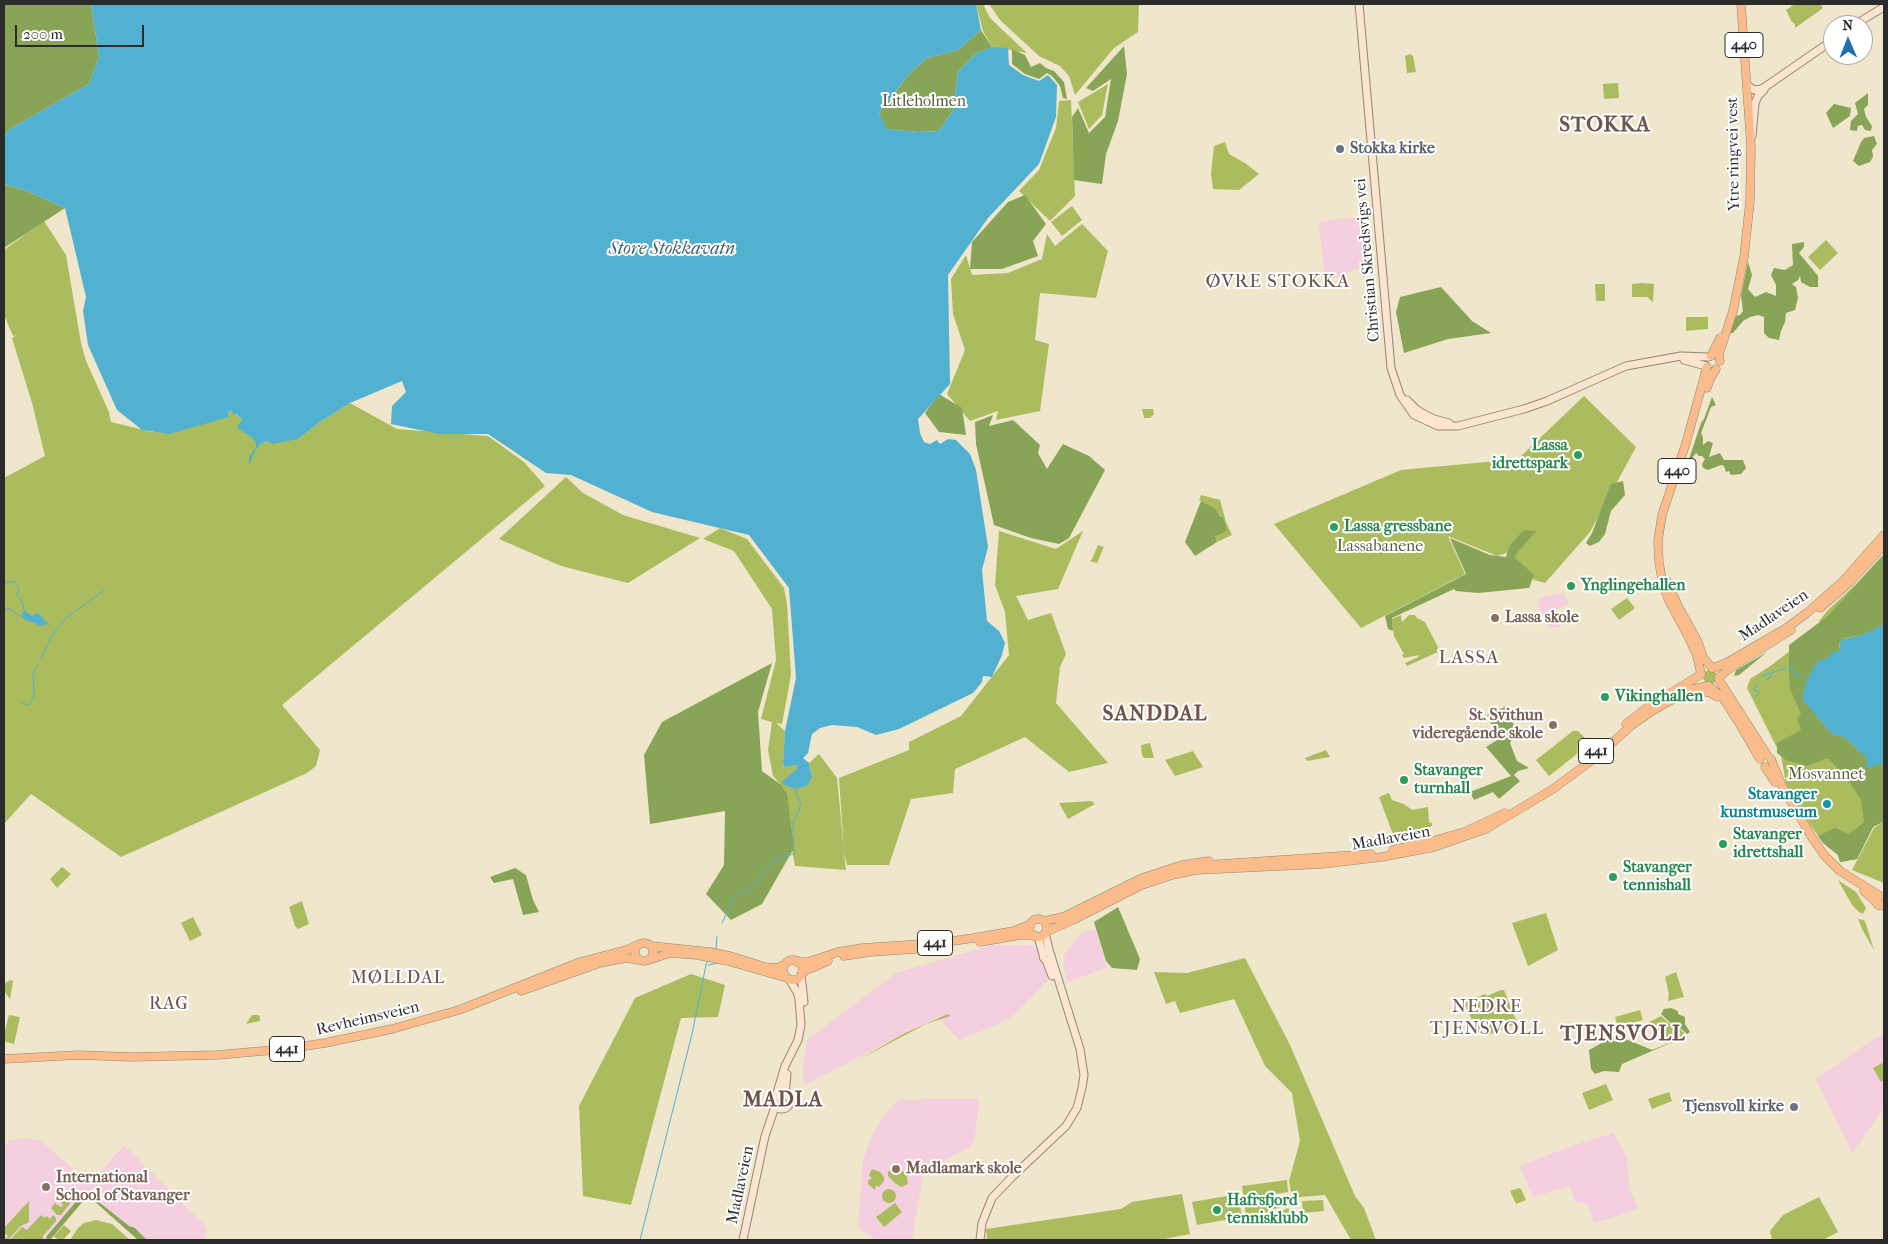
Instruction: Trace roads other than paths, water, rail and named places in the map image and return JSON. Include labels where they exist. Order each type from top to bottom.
[{"type":"main road","name":"Christian Skredsvigs vei","points":[[1359,4],[1391,356],[1393,374],[1400,395],[1421,419],[1438,426],[1458,426],[1524,409],[1579,388],[1626,366],[1658,360]]},
{"type":"main road","name":"Ytre ringvei vest","points":[[1720,361],[1719,354],[1734,304],[1744,257],[1749,219],[1751,146],[1741,4]]},
{"type":"main road","points":[[1871,15],[1884,7]]},
{"type":"main road","points":[[1751,146],[1757,98],[1774,82],[1823,47]]},
{"type":"main road","points":[[1747,86],[1758,90],[1774,82]]},
{"type":"main road","name":"Ytre ringvei vest","points":[[1710,357],[1734,304]]},
{"type":"main road","points":[[1658,360],[1680,356],[1716,356],[1720,361]]},
{"type":"main road","name":"440","points":[[1700,674],[1694,650],[1669,602],[1663,585],[1658,541],[1662,515],[1686,443],[1707,366],[1706,362],[1710,357]]},
{"type":"main road","points":[[1658,360],[1690,360],[1707,366],[1712,370],[1716,369]]},
{"type":"main road","name":"440","points":[[1712,668],[1703,657],[1698,642],[1668,584],[1662,562],[1660,539],[1665,514],[1711,377],[1720,366],[1720,361]]},
{"type":"main road","name":"Madlaveien","points":[[1712,668],[1734,658],[1784,629],[1817,605],[1857,566],[1884,534]]},
{"type":"main road","name":"Madlaveien","points":[[1719,679],[1733,666],[1796,627],[1817,611],[1850,582],[1884,545]]},
{"type":"main road","name":"441","points":[[1698,642],[1712,660],[1719,661],[1729,657],[1734,658]]},
{"type":"main road","name":"441","points":[[1700,674],[1706,668],[1712,668]]},
{"type":"main road","points":[[1712,668],[1718,672],[1719,679],[1770,765],[1765,767],[1817,853],[1831,868],[1865,892],[1880,898]]},
{"type":"main road","points":[[1700,674],[1702,683],[1720,695],[1766,758],[1810,836],[1824,855],[1840,870],[1880,898]]},
{"type":"main road","name":"Madlaveien","points":[[1044,921],[1063,917],[1130,883],[1198,862],[1236,862],[1380,852],[1432,842],[1477,827],[1548,787],[1578,765],[1639,714],[1700,674]]},
{"type":"main road","name":"441","points":[[1708,686],[1715,685],[1719,679]]},
{"type":"main road","name":"Madlaveien","points":[[802,974],[827,961],[860,953],[925,949],[1041,934],[1080,917],[1142,885],[1172,874],[1196,870],[1322,864],[1382,857],[1434,846],[1486,829],[1553,789],[1595,758],[1632,725],[1680,694],[1692,688],[1708,686]]},
{"type":"main road","name":"441","points":[[1680,694],[1688,695],[1707,692],[1725,703]]},
{"type":"main road","points":[[1880,898],[1879,906],[1884,906]]},
{"type":"main road","name":"441","points":[[752,966],[771,968],[784,965],[792,960],[797,962],[812,961],[838,952],[862,948],[938,942],[982,936],[1014,931],[1036,920],[1044,921]]},
{"type":"main road","points":[[980,1240],[982,1223],[992,1198],[1061,1131],[1077,1108],[1084,1075],[1080,1049],[1041,934],[1046,925],[1044,921]]},
{"type":"main road","points":[[1031,924],[1030,929],[1041,934]]},
{"type":"main road","name":"441","points":[[637,946],[645,943],[651,946],[722,954],[788,979],[795,980],[802,974]]},
{"type":"main road","points":[[637,946],[634,953],[639,960]]},
{"type":"main road","name":"Revheimsveien","points":[[487,1000],[580,962],[637,946]]},
{"type":"main road","points":[[649,960],[653,953],[651,946]]},
{"type":"main road","name":"441","points":[[639,960],[643,962],[664,954],[688,951]]},
{"type":"main road","name":"Revheimsveien","points":[[4,1063],[234,1054],[318,1044],[392,1029],[524,990],[600,963],[626,958],[639,960]]},
{"type":"main road","points":[[785,1094],[779,1094],[775,1100],[779,1107],[785,1108],[790,1101],[785,1094],[786,1075],[801,1043],[804,1030],[802,967],[797,962]]},
{"type":"main road","points":[[784,965],[784,974],[788,979]]},
{"type":"main road","name":"Madlaveien","points":[[743,1240],[765,1136],[775,1107],[775,1100],[785,1066],[798,1040],[801,1025],[799,999],[797,992],[788,979]]},
{"type":"main road","name":"Revheimsveien","points":[[4,1059],[85,1055],[132,1057]]},
{"type":"main road","name":"Madlaveien","points":[[765,1136],[785,1108]]},
{"type":"water","name":"Store Stokkavatn","points":[[91,4],[976,4],[981,30],[958,50],[927,58],[909,74],[879,113],[887,129],[918,132],[939,131],[953,110],[958,72],[975,54],[992,47],[1008,48],[1009,65],[1023,75],[1039,81],[1048,75],[1057,85],[1056,117],[1039,164],[988,218],[948,275],[950,384],[918,419],[920,433],[924,442],[930,444],[937,440],[940,444],[948,439],[956,440],[970,454],[976,470],[988,547],[982,570],[987,621],[999,631],[1005,643],[992,677],[983,676],[982,682],[973,693],[899,729],[876,735],[857,727],[832,725],[820,728],[812,734],[808,753],[803,758],[809,763],[812,777],[807,786],[795,789],[781,783],[798,768],[796,765],[784,767],[783,762],[785,731],[796,678],[789,588],[749,535],[652,512],[571,475],[546,473],[488,434],[439,434],[391,424],[392,406],[406,392],[402,381],[350,403],[298,439],[272,444],[268,441],[260,444],[249,465],[249,458],[256,448],[256,443],[250,436],[238,429],[242,419],[236,414],[233,415],[232,411],[228,412],[229,417],[169,434],[142,430],[117,410],[88,345],[83,311],[86,297],[65,208],[27,191],[4,184],[4,138],[8,130],[89,84],[99,57]]},
{"type":"water","points":[[24,610],[32,616],[38,613],[48,624],[41,626],[24,619],[22,616]]},
{"type":"water","points":[[1884,624],[1884,766],[1880,764],[1866,768],[1867,758],[1844,737],[1832,734],[1802,699],[1806,683],[1816,663],[1829,657],[1833,652],[1839,651],[1841,640],[1865,634]]},
{"type":"waterway","points":[[4,579],[6,582],[14,582],[19,588],[17,596],[22,601],[24,610]]},
{"type":"waterway","points":[[41,658],[53,634],[67,617],[105,590]]},
{"type":"waterway","points":[[4,612],[7,608],[22,616]]},
{"type":"waterway","points":[[22,703],[28,705],[33,699],[33,673],[37,666]]},
{"type":"waterway","points":[[1789,666],[1792,666],[1792,672],[1802,677],[1808,677]]},
{"type":"waterway","points":[[1762,676],[1786,668]]},
{"type":"waterway","points":[[1766,680],[1771,677],[1770,674]]},
{"type":"waterway","points":[[1754,697],[1759,694],[1758,691],[1753,690],[1758,684]]},
{"type":"waterway","points":[[722,923],[735,896],[753,887],[775,859],[794,854],[793,823],[801,805],[795,789]]},
{"type":"waterway","points":[[716,950],[717,936]]},
{"type":"waterway","points":[[640,1240],[692,1034],[707,960]]},
{"type":"waterway","points":[[708,965],[719,963]]},
{"type":"place","name":"Stokka kirke","points":[[1340,149]]},
{"type":"place","name":"Lassa idrettspark","points":[[1578,455]]},
{"type":"place","name":"Lassa gressbane","points":[[1334,527]]},
{"type":"place","name":"Ynglingehallen","points":[[1571,586]]},
{"type":"place","name":"Lassa skole","points":[[1495,618]]},
{"type":"place","name":"Vikinghallen","points":[[1605,697]]},
{"type":"place","name":"St. Svithun videregående skole","points":[[1553,725]]},
{"type":"place","name":"Stavanger turnhall","points":[[1404,780]]},
{"type":"place","name":"Stavanger kunstmuseum","points":[[1827,804]]},
{"type":"place","name":"Stavanger idrettshall","points":[[1723,844]]},
{"type":"place","name":"Stavanger tennishall","points":[[1613,877]]},
{"type":"place","name":"Tjensvoll kirke","points":[[1794,1107]]},
{"type":"place","name":"Madlamark skole","points":[[896,1169]]},
{"type":"place","name":"International School of Stavanger","points":[[46,1187]]},
{"type":"place","name":"Hafrsfjord tennisklubb","points":[[1217,1210]]},
{"type":"district","name":"STOKKA","points":[[1605,126]]},
{"type":"district","name":"ØVRE STOKKA","points":[[1278,282]]},
{"type":"district","name":"LASSA","points":[[1469,658]]},
{"type":"district","name":"SANDDAL","points":[[1155,715]]},
{"type":"district","name":"MØLLDAL","points":[[398,979]]},
{"type":"district","name":"RAG","points":[[169,1005]]},
{"type":"district","name":"NEDRE TJENSVOLL","points":[[1487,1018]]},
{"type":"district","name":"TJENSVOLL","points":[[1623,1035]]},
{"type":"district","name":"MADLA","points":[[783,1101]]},
{"type":"park label","name":"Litleholmen","points":[[924,102]]},
{"type":"park label","name":"Lassabanene","points":[[1380,547]]},
{"type":"park label","name":"Mosvannet","points":[[1826,775]]}]
